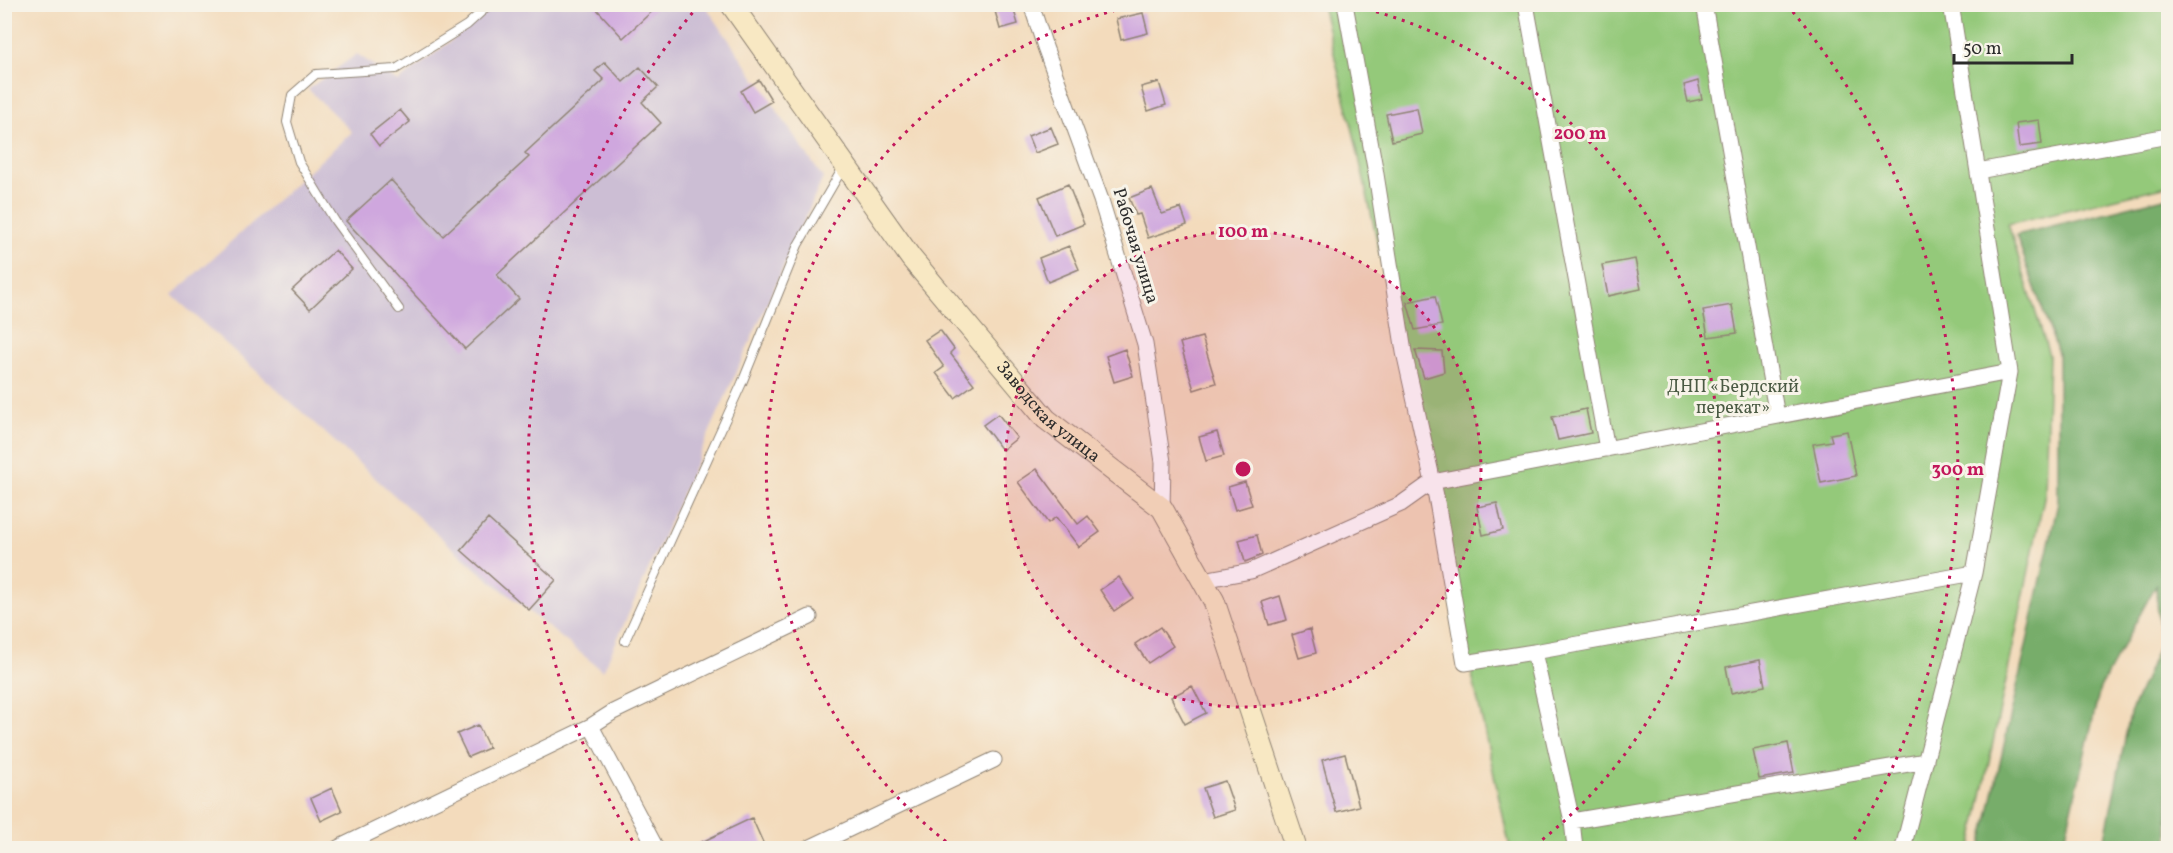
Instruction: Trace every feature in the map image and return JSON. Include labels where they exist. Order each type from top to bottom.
[{"type":"street","name":"Заводская улица","points":[[731,4],[911,258],[1046,419],[1162,508],[1214,601],[1296,849]]},
{"type":"street","name":"Рабочая улица","points":[[1031,4],[1101,200],[1145,344],[1163,462],[1162,508]]},
{"type":"street","points":[[1345,4],[1375,168],[1404,352],[1432,482],[1466,663],[1974,573]]},
{"type":"street","points":[[1526,4],[1606,449]]},
{"type":"street","points":[[1704,4],[1777,417]]},
{"type":"street","points":[[1904,849],[1974,573],[2010,372],[1951,4]]},
{"type":"street","points":[[1978,171],[2169,136]]},
{"type":"street","points":[[1203,580],[1251,571],[1401,504],[1432,482],[2010,372]]},
{"type":"street","points":[[338,849],[810,617]]},
{"type":"street","points":[[1534,652],[1572,821],[1575,849]]},
{"type":"street","points":[[591,726],[656,849]]},
{"type":"street","points":[[809,849],[994,760]]},
{"type":"street","points":[[1572,821],[1926,761]]},
{"type":"lane","points":[[399,309],[335,221],[299,162],[287,122],[292,95],[316,74],[396,69],[467,25],[490,4]]},
{"type":"lane","points":[[625,641],[742,383],[798,245],[845,166]]},
{"type":"shaded area","points":[[497,5],[705,5],[823,178],[603,671],[476,569],[172,295],[352,132],[308,89],[357,54],[398,82]]},
{"type":"green space","name":"ДНП «Бердский перекат»","points":[[1322,5],[2168,5],[2168,186],[2008,224],[2049,355],[2045,493],[1971,848],[1510,848],[1354,135]]},
{"type":"green space","points":[[2168,197],[2168,848],[2103,848],[2130,714],[2160,643],[2156,585],[2100,688],[2063,848],[1981,848],[2058,503],[2058,353],[2016,235]]},
{"type":"building","points":[[592,4],[660,4],[623,38]]},
{"type":"building","points":[[993,4],[1012,4],[1018,24],[1000,29]]},
{"type":"building","points":[[1143,13],[1148,33],[1121,40],[1116,19]]},
{"type":"building","points":[[605,62],[623,82],[640,67],[658,87],[642,102],[661,123],[497,275],[519,299],[465,349],[346,221],[391,180],[443,236],[529,157],[525,153],[604,80],[595,71]]},
{"type":"building","points":[[759,80],[772,101],[753,112],[741,91]]},
{"type":"building","points":[[1698,81],[1702,99],[1688,102],[1684,85]]},
{"type":"building","points":[[1159,82],[1166,105],[1148,111],[1141,87]]},
{"type":"building","points":[[1417,108],[1422,134],[1392,141],[1386,114]]},
{"type":"building","points":[[400,110],[410,122],[379,146],[370,134]]},
{"type":"building","points":[[2039,120],[2042,144],[2019,147],[2016,123]]},
{"type":"building","points":[[1051,127],[1058,144],[1035,153],[1028,136]]},
{"type":"building","points":[[1068,184],[1084,224],[1055,236],[1039,197]]},
{"type":"building","points":[[1152,189],[1162,214],[1181,208],[1187,225],[1148,238],[1140,214],[1136,215],[1129,198]]},
{"type":"building","points":[[1069,246],[1079,269],[1048,282],[1039,258]]},
{"type":"building","points":[[335,250],[352,269],[310,309],[292,290]]},
{"type":"building","points":[[1635,259],[1641,289],[1608,296],[1602,265]]},
{"type":"building","points":[[1435,296],[1442,325],[1415,330],[1407,302]]},
{"type":"building","points":[[1732,305],[1737,333],[1708,337],[1703,310]]},
{"type":"building","points":[[940,330],[954,349],[950,353],[974,384],[955,398],[936,373],[944,367],[925,340]]},
{"type":"building","points":[[1202,337],[1216,383],[1194,390],[1180,343]]},
{"type":"building","points":[[1125,349],[1133,376],[1114,382],[1106,356]]},
{"type":"building","points":[[1415,350],[1442,351],[1444,372],[1424,378]]},
{"type":"building","points":[[1586,409],[1591,433],[1558,440],[1552,417]]},
{"type":"building","points":[[998,414],[1017,438],[1002,450],[983,425]]},
{"type":"building","points":[[1847,431],[1856,476],[1821,483],[1813,444],[1832,441],[1830,434]]},
{"type":"building","points":[[1217,432],[1224,456],[1206,461],[1199,437]]},
{"type":"building","points":[[1037,469],[1078,524],[1088,516],[1100,532],[1079,547],[1056,517],[1048,523],[1018,482]]},
{"type":"building","points":[[1245,482],[1252,505],[1235,510],[1228,487]]},
{"type":"building","points":[[1497,503],[1503,530],[1483,535],[1477,507]]},
{"type":"building","points":[[488,519],[556,580],[529,610],[461,550]]},
{"type":"building","points":[[1257,535],[1262,555],[1245,562],[1239,540]]},
{"type":"building","points":[[1119,577],[1133,598],[1114,611],[1100,590]]},
{"type":"building","points":[[1280,596],[1287,620],[1269,625],[1262,602]]},
{"type":"building","points":[[1160,627],[1173,646],[1148,663],[1135,644]]},
{"type":"building","points":[[1310,629],[1316,653],[1299,658],[1292,635]]},
{"type":"building","points":[[1760,660],[1765,686],[1731,693],[1726,667]]},
{"type":"building","points":[[1192,686],[1206,713],[1185,724],[1171,697]]},
{"type":"building","points":[[478,725],[489,748],[468,757],[457,734]]},
{"type":"building","points":[[1788,743],[1794,773],[1759,779],[1753,750]]},
{"type":"building","points":[[1345,754],[1359,806],[1336,812],[1322,760]]},
{"type":"building","points":[[1225,781],[1235,810],[1213,817],[1203,788]]},
{"type":"building","points":[[332,788],[342,811],[321,821],[311,798]]},
{"type":"building","points":[[752,818],[764,845],[756,849],[687,849]]}]
